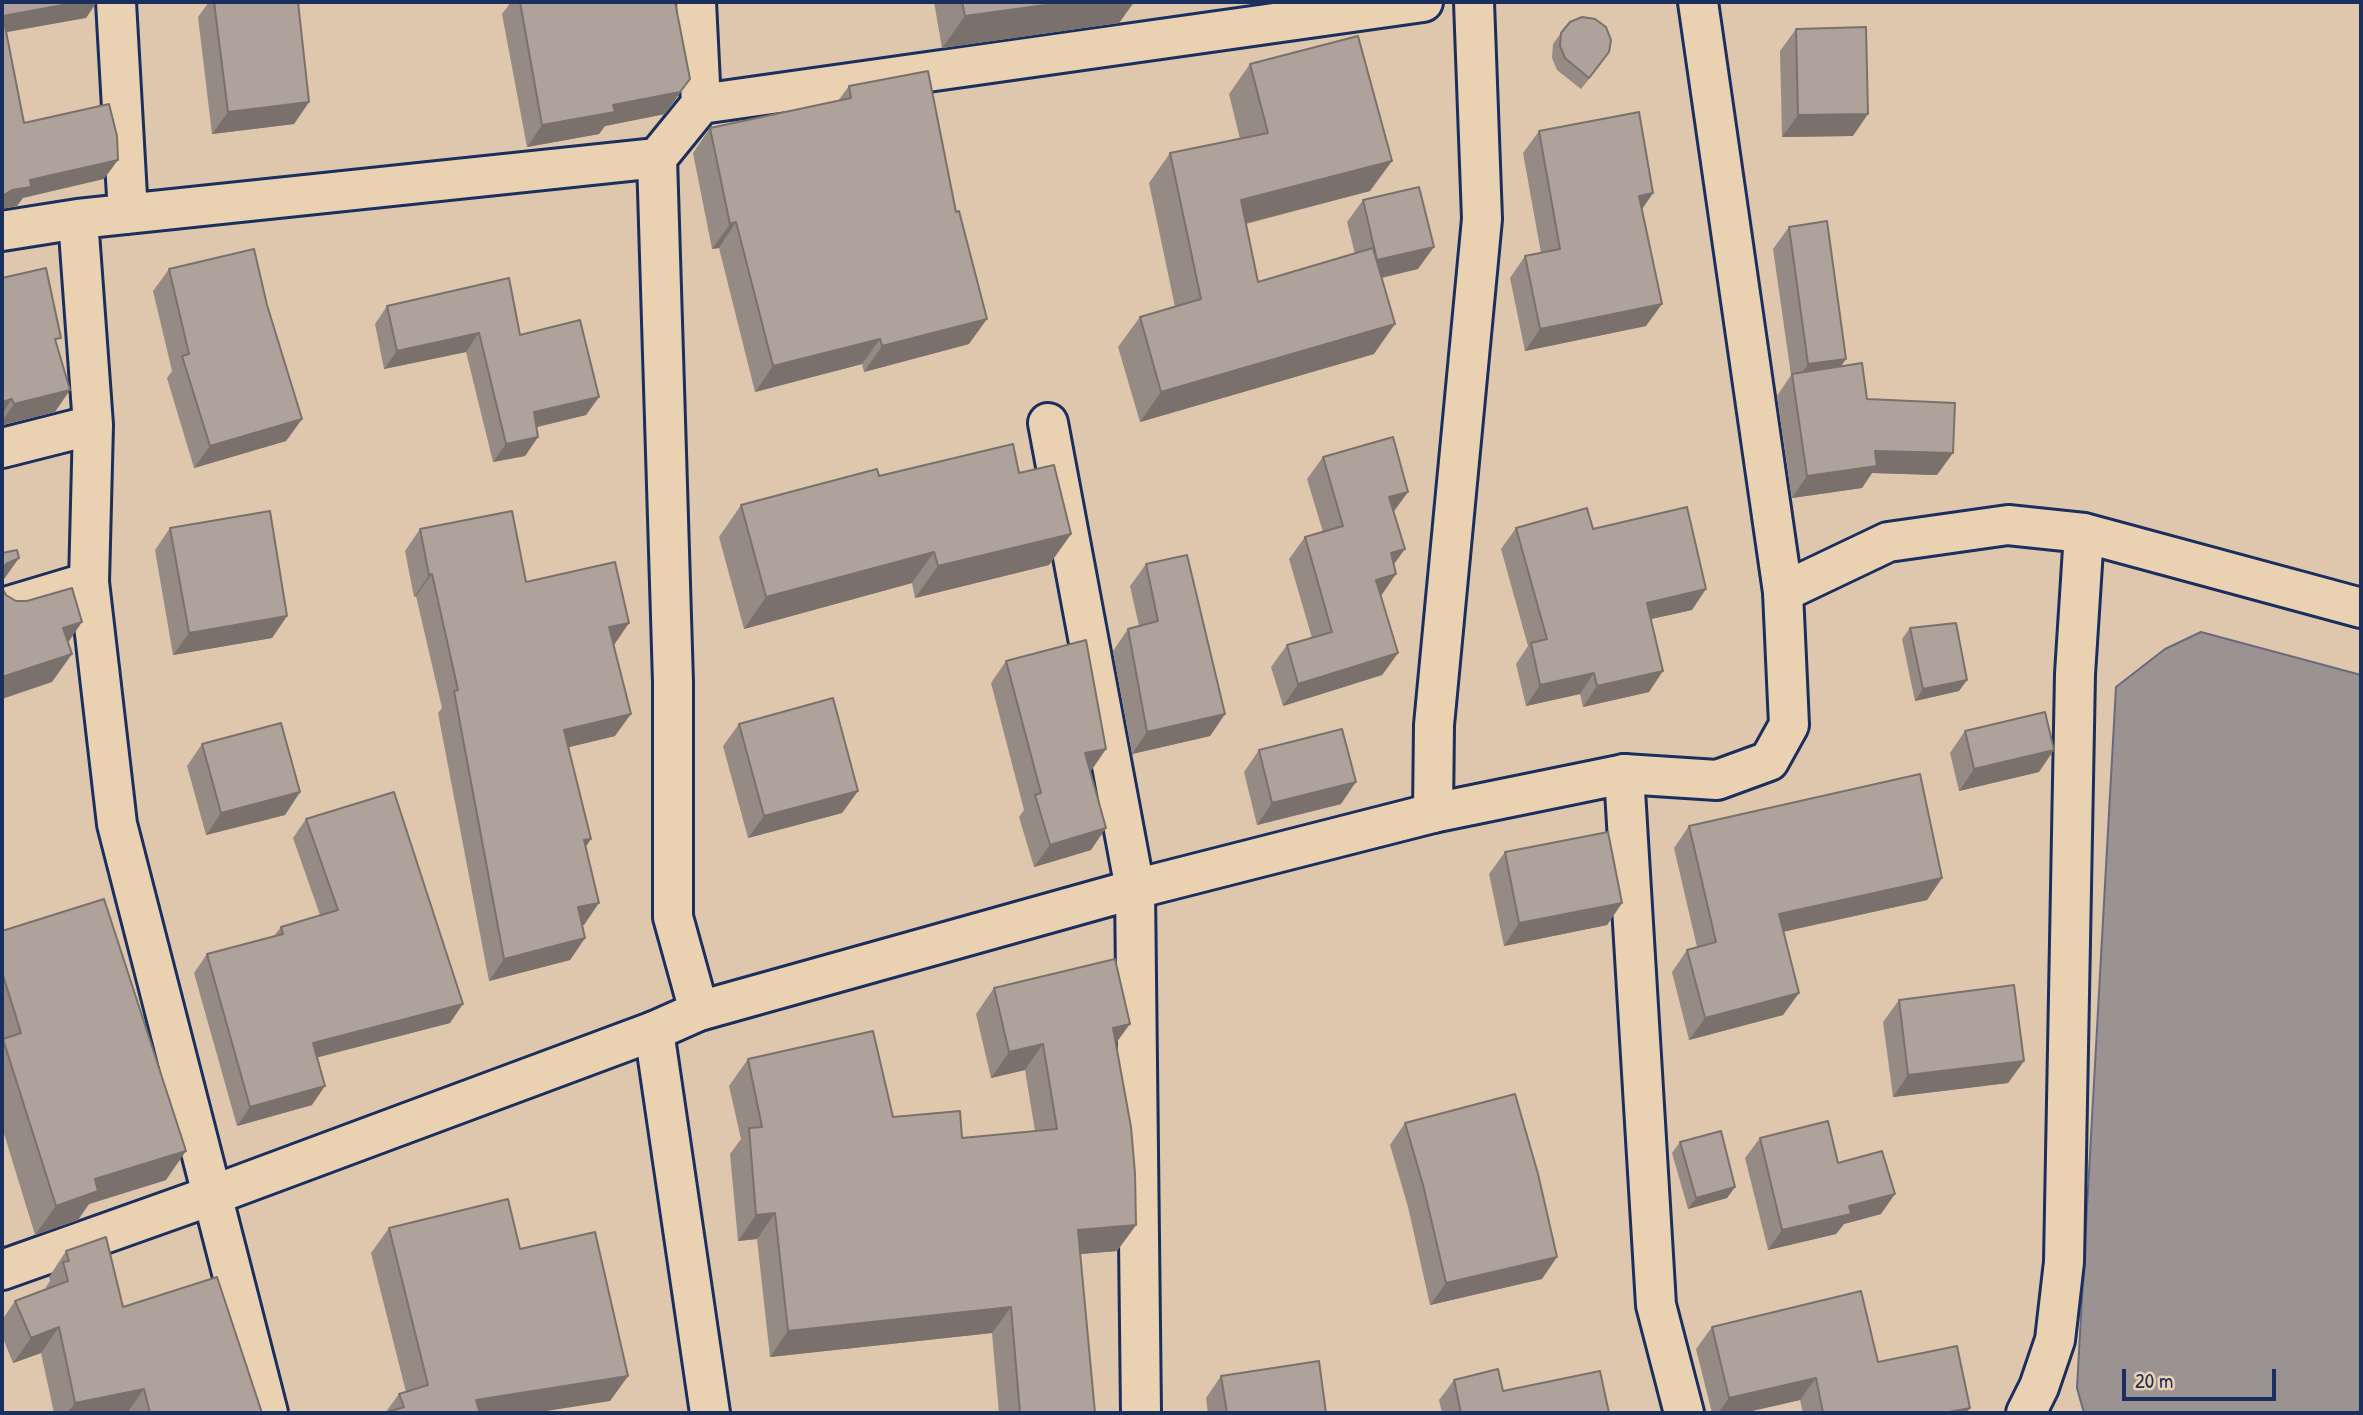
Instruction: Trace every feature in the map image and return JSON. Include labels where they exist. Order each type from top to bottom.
[{"type":"street","points":[[116,2],[128,214]]},
{"type":"street","points":[[696,2],[701,104],[657,158],[673,682],[673,917],[699,1011]]},
{"type":"street","points":[[701,104],[1423,2]]},
{"type":"street","points":[[1433,813],[1437,697],[1482,219],[1474,2]]},
{"type":"street","points":[[2,1270],[213,1195],[654,1031],[699,1011],[1135,889],[1433,813],[1624,774],[1717,780],[1769,761],[1789,725],[1783,592],[1698,2]]},
{"type":"street","points":[[2,232],[78,219],[657,158]]},
{"type":"street","points":[[78,219],[93,425],[89,582],[117,824],[268,1413]]},
{"type":"street","points":[[1048,423],[1135,889],[1140,1413]]},
{"type":"street","points":[[2,448],[93,425]]},
{"type":"street","points":[[1783,592],[1888,542],[2008,525],[2084,533],[2361,608]]},
{"type":"street","points":[[2026,1413],[2039,1387],[2055,1340],[2064,1262],[2075,674],[2084,533]]},
{"type":"street","points":[[2,608],[89,582]]},
{"type":"street","points":[[1624,774],[1656,1306],[1684,1413]]},
{"type":"street","points":[[654,1031],[710,1413]]},
{"type":"shaded area","points":[[2201,632],[2361,675],[2361,1413],[2084,1413],[2077,1388],[2116,687],[2165,649]]},
{"type":"building","points":[[2,2],[79,2],[3,16],[24,123],[109,104],[117,136],[118,160],[30,180],[31,187],[12,190],[2,196]]},
{"type":"building","points":[[214,2],[298,2],[309,102],[228,112]]},
{"type":"building","points":[[520,2],[675,2],[690,79],[680,92],[613,105],[615,112],[542,125]]},
{"type":"building","points":[[962,2],[1067,2],[965,16]]},
{"type":"building","points":[[1582,17],[1595,19],[1606,27],[1611,40],[1609,52],[1589,78],[1565,58],[1560,46],[1561,33],[1570,22]]},
{"type":"building","points":[[1866,27],[1868,114],[1798,115],[1796,29]]},
{"type":"building","points":[[1358,36],[1392,161],[1241,200],[1258,282],[1373,248],[1395,324],[1161,392],[1140,317],[1201,299],[1170,153],[1268,133],[1250,64]]},
{"type":"building","points":[[928,71],[956,212],[959,211],[987,319],[882,346],[880,339],[773,366],[736,222],[730,224],[710,128],[851,98],[849,86]]},
{"type":"building","points":[[1639,112],[1653,193],[1639,196],[1662,304],[1540,329],[1525,256],[1560,249],[1539,131]]},
{"type":"building","points":[[1419,187],[1434,247],[1377,260],[1363,200]]},
{"type":"building","points":[[1827,221],[1846,359],[1808,364],[1789,227]]},
{"type":"building","points":[[254,249],[267,305],[302,419],[210,446],[182,356],[189,354],[169,269]]},
{"type":"building","points":[[46,268],[61,338],[55,339],[70,390],[14,404],[12,399],[2,402],[2,278]]},
{"type":"building","points":[[509,278],[520,335],[580,320],[599,397],[534,412],[538,437],[506,444],[479,333],[397,351],[387,306]]},
{"type":"building","points":[[1862,363],[1867,399],[1955,403],[1953,453],[1875,451],[1877,466],[1807,476],[1792,374]]},
{"type":"building","points":[[1393,437],[1408,492],[1389,497],[1405,549],[1391,553],[1396,574],[1376,580],[1398,653],[1298,684],[1287,645],[1332,632],[1305,537],[1343,526],[1323,457]]},
{"type":"building","points":[[1013,444],[1019,473],[1054,465],[1071,534],[938,566],[934,552],[766,597],[741,505],[877,469],[879,476]]},
{"type":"building","points":[[1687,507],[1706,589],[1647,603],[1663,671],[1597,686],[1594,673],[1540,685],[1531,643],[1547,639],[1516,528],[1587,508],[1593,529]]},
{"type":"building","points":[[270,511],[287,616],[189,633],[170,528]]},
{"type":"building","points":[[512,511],[526,582],[615,562],[629,623],[609,627],[631,714],[564,730],[591,839],[584,840],[599,903],[578,907],[585,938],[504,959],[454,691],[458,690],[420,529]]},
{"type":"building","points":[[17,550],[19,558],[6,564],[2,573],[2,553]]},
{"type":"building","points":[[1187,555],[1225,714],[1147,732],[1128,629],[1158,621],[1146,564]]},
{"type":"building","points":[[2,588],[6,595],[16,601],[27,601],[72,588],[82,622],[63,628],[72,654],[2,677]]},
{"type":"building","points":[[1956,623],[1967,680],[1923,689],[1910,628]]},
{"type":"building","points":[[1086,640],[1106,749],[1085,753],[1106,828],[1050,845],[1035,795],[1041,793],[1006,661]]},
{"type":"building","points":[[833,698],[858,791],[764,816],[739,724]]},
{"type":"building","points":[[2045,712],[2054,750],[1974,769],[1965,731]]},
{"type":"building","points":[[281,723],[300,792],[221,813],[202,744]]},
{"type":"building","points":[[1342,729],[1356,782],[1272,803],[1259,750]]},
{"type":"building","points":[[1920,774],[1942,878],[1779,914],[1799,993],[1705,1018],[1687,950],[1716,942],[1689,826]]},
{"type":"building","points":[[394,792],[463,1004],[313,1043],[325,1086],[250,1107],[207,954],[283,934],[281,927],[338,910],[306,819]]},
{"type":"building","points":[[1608,832],[1622,903],[1519,923],[1505,852]]},
{"type":"building","points":[[104,899],[186,1151],[95,1179],[98,1191],[56,1206],[3,1039],[21,1033],[2,972],[2,931]]},
{"type":"building","points":[[1115,959],[1130,1024],[1113,1028],[1131,1127],[1136,1225],[1078,1230],[1095,1413],[1020,1413],[1011,1307],[788,1331],[775,1213],[756,1215],[749,1128],[762,1127],[748,1059],[873,1031],[893,1117],[960,1111],[962,1138],[1057,1129],[1043,1044],[1009,1052],[994,988]]},
{"type":"building","points":[[2014,985],[2024,1061],[1908,1075],[1899,1000]]},
{"type":"building","points":[[1515,1094],[1538,1174],[1557,1257],[1446,1283],[1405,1123]]},
{"type":"building","points":[[1828,1121],[1838,1163],[1882,1151],[1895,1194],[1849,1206],[1851,1214],[1782,1230],[1760,1138]]},
{"type":"building","points":[[1721,1131],[1735,1187],[1696,1198],[1680,1142]]},
{"type":"building","points":[[508,1199],[520,1249],[595,1232],[628,1376],[476,1400],[480,1413],[385,1413],[404,1407],[399,1394],[428,1385],[389,1228]]},
{"type":"building","points":[[106,1237],[123,1307],[217,1277],[262,1413],[150,1413],[144,1389],[75,1403],[59,1327],[31,1338],[15,1301],[68,1281],[63,1262],[69,1261],[66,1251]]},
{"type":"building","points":[[1861,1291],[1878,1362],[1957,1346],[1970,1408],[1944,1413],[1823,1413],[1816,1378],[1729,1398],[1712,1327]]},
{"type":"building","points":[[1319,1361],[1326,1413],[1227,1413],[1221,1376]]},
{"type":"building","points":[[1498,1369],[1503,1391],[1600,1371],[1609,1413],[1461,1413],[1454,1380]]}]
